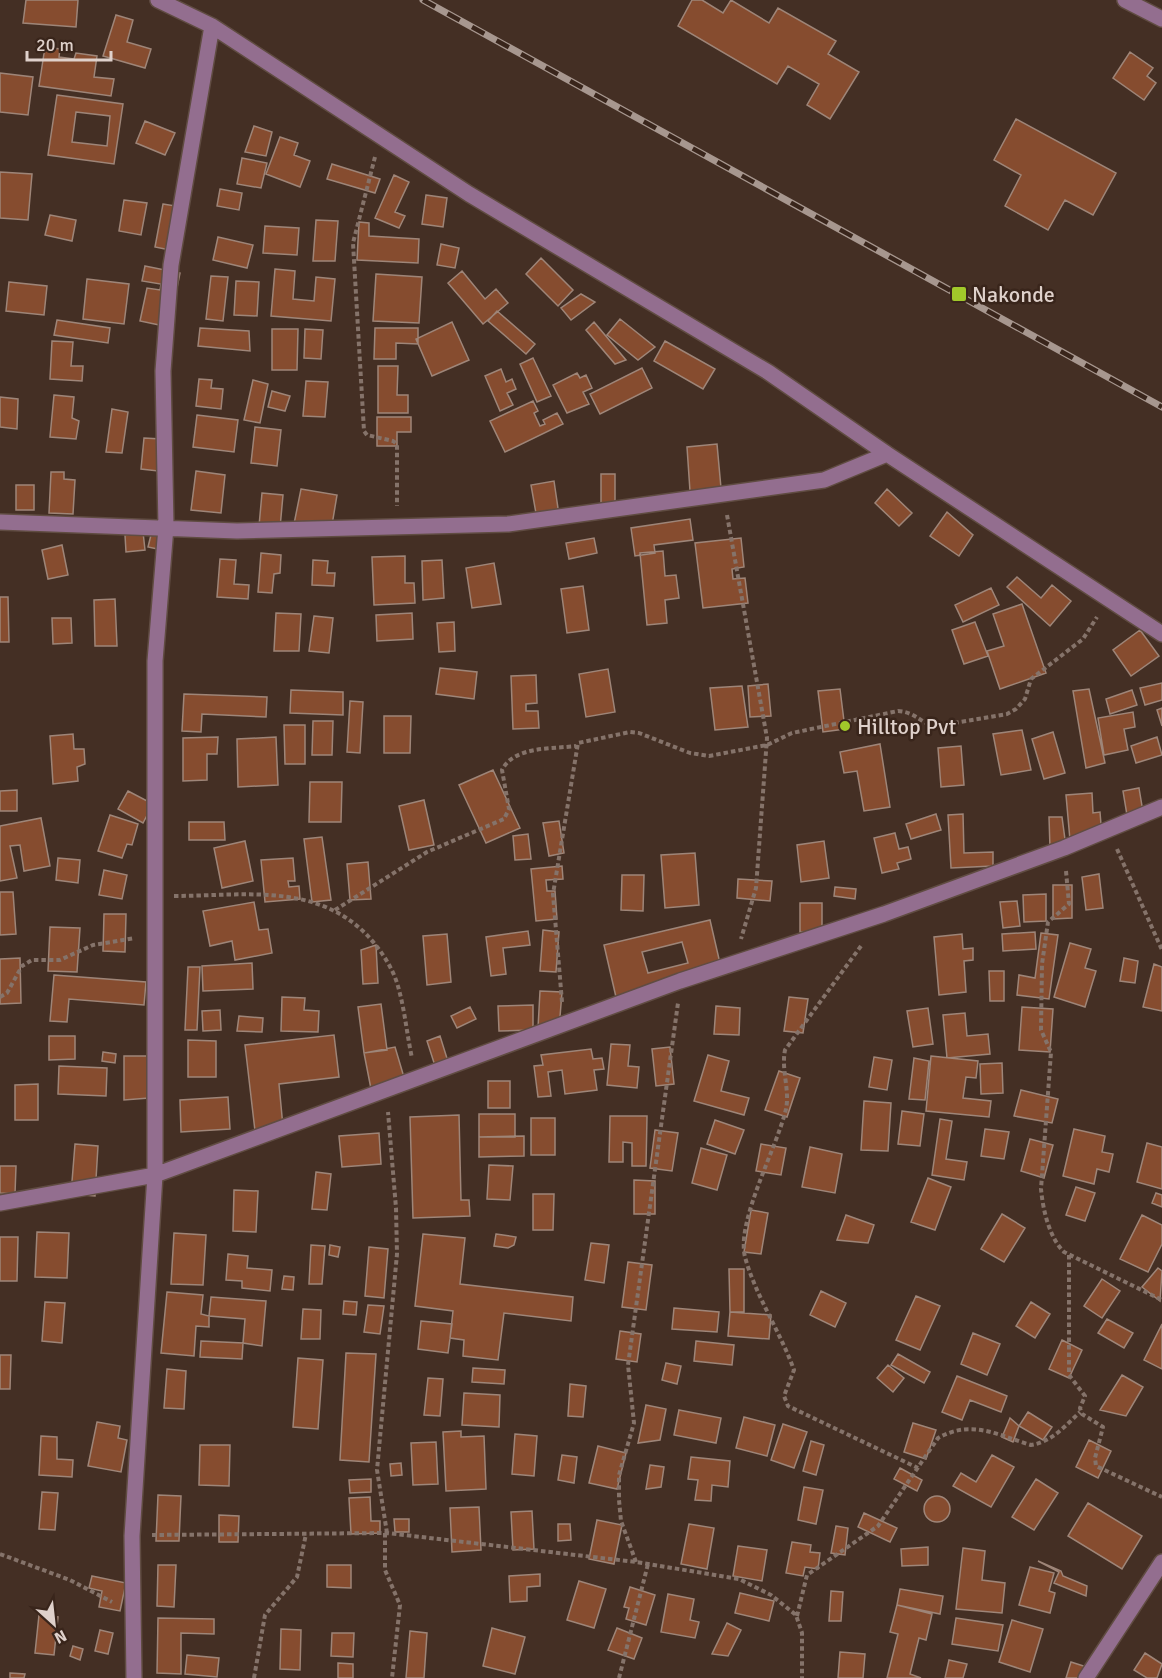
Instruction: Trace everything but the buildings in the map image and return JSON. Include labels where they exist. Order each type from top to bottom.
[{"type":"street","points":[[158,0],[212,26],[469,194],[768,372],[887,454],[1162,634]]},
{"type":"street","points":[[1125,0],[1162,19]]},
{"type":"street","points":[[134,1678],[132,1536],[155,1174],[153,896],[155,661],[166,527],[163,371],[171,265],[212,26]]},
{"type":"street","points":[[0,522],[237,531],[508,524],[824,480],[887,454]]},
{"type":"street","points":[[0,1203],[155,1174],[681,981],[884,914],[1109,831],[1162,807]]},
{"type":"street","points":[[1086,1678],[1162,1562]]},
{"type":"path","points":[[381,136],[353,243],[364,430],[367,435],[393,441],[398,447],[397,528]]},
{"type":"path","points":[[723,493],[767,746],[756,888],[751,909],[730,966]]},
{"type":"path","points":[[335,910],[428,852],[504,819],[509,809],[502,770],[511,758],[520,754],[576,746],[583,741],[630,732],[646,735],[703,756],[767,746],[792,733],[898,711],[912,712],[926,723],[936,726],[1007,714],[1025,699],[1031,679],[1083,639],[1092,629],[1102,593]]},
{"type":"path","points":[[565,1024],[552,894],[576,746]]},
{"type":"path","points":[[1109,831],[1162,950]]},
{"type":"path","points":[[1064,848],[1069,904],[1048,922],[1042,964],[1041,1030],[1051,1052],[1041,1189],[1049,1224],[1059,1247],[1069,1255],[1162,1300]]},
{"type":"path","points":[[153,896],[288,895],[345,915],[379,947],[399,988],[416,1079]]},
{"type":"path","points":[[884,914],[785,1050],[783,1061],[786,1108],[744,1232],[744,1241],[745,1256],[764,1310],[794,1370],[784,1396],[785,1402],[918,1468]]},
{"type":"path","points":[[0,997],[7,993],[22,966],[32,960],[60,960],[98,943],[154,936]]},
{"type":"path","points":[[636,1562],[621,1521],[619,1475],[634,1423],[628,1365],[681,981]]},
{"type":"path","points":[[387,1090],[397,1233],[378,1470],[386,1533],[385,1570],[400,1605],[392,1678]]},
{"type":"path","points":[[802,1678],[802,1633],[797,1617],[807,1575],[878,1526],[938,1438],[951,1431],[971,1427],[1031,1445],[1039,1444],[1054,1436],[1080,1412],[1085,1396],[1072,1383],[1069,1375],[1069,1255]]},
{"type":"path","points":[[1080,1412],[1103,1427],[1095,1458],[1096,1466],[1162,1497]]},
{"type":"path","points":[[132,1536],[386,1533],[636,1562],[739,1579],[771,1595],[797,1617]]},
{"type":"path","points":[[254,1678],[266,1615],[297,1577],[306,1534]]},
{"type":"path","points":[[0,1554],[86,1587],[134,1613]]},
{"type":"path","points":[[619,1678],[648,1564]]},
{"type":"railway","points":[[423,0],[1162,407]]},
{"type":"place","name":"Nakonde","points":[[959,294]]},
{"type":"place","name":"Hilltop Pvt","points":[[845,726]]}]
